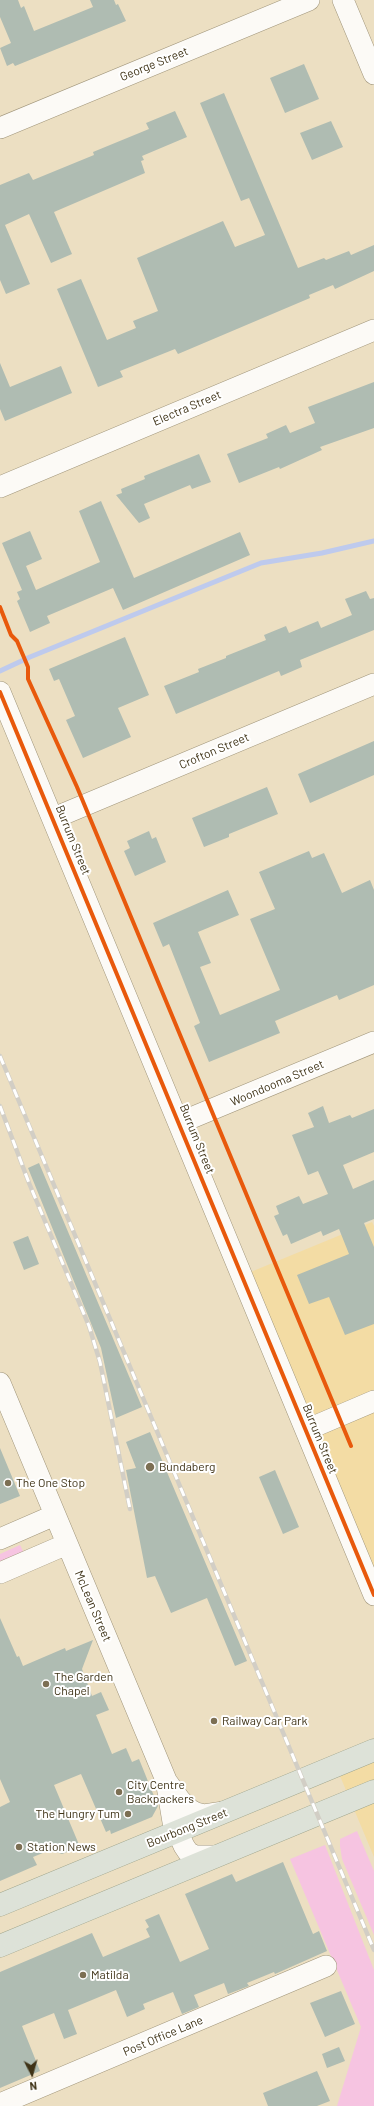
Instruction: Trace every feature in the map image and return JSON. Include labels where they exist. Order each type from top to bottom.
[{"type":"main road","name":"Bourbong Street","points":[[0,1905],[374,1750]]},
{"type":"main road","points":[[0,1946],[374,1791]]},
{"type":"street","name":"George Street","points":[[0,128],[309,0]]},
{"type":"street","points":[[343,0],[374,74]]},
{"type":"street","name":"Electra Street","points":[[0,487],[374,330]]},
{"type":"street","name":"Crofton Street","points":[[54,818],[374,684]]},
{"type":"street","name":"Burrum Street","points":[[0,692],[54,818],[374,1595]]},
{"type":"street","name":"Woondooma Street","points":[[179,1123],[374,1042]]},
{"type":"street","name":"McLean Street","points":[[0,1383],[166,1780],[171,1814],[177,1831],[188,1852],[203,1857],[215,1856]]},
{"type":"street","points":[[306,1430],[374,1401]]},
{"type":"street","points":[[0,1538],[55,1515]]},
{"type":"street","points":[[0,1572],[67,1544]]},
{"type":"street","points":[[166,1780],[188,1809],[204,1815],[226,1811]]},
{"type":"street","name":"Post Office Lane","points":[[0,2104],[326,1966]]},
{"type":"shaded area","points":[[372,1222],[374,1226],[374,1600],[241,1276]]},
{"type":"shaded area","points":[[20,1545],[24,1553],[0,1563],[0,1554]]},
{"type":"shaded area","points":[[374,1747],[374,1857],[335,1764]]},
{"type":"shaded area","points":[[357,1831],[374,1871],[374,1935],[342,1859],[340,1839]]},
{"type":"shaded area","points":[[325,1845],[374,1970],[374,2106],[337,2106],[361,2027],[290,1859]]},
{"type":"building","points":[[0,0],[18,0],[21,8],[24,6],[34,31],[93,7],[90,0],[114,0],[116,5],[118,4],[126,21],[15,66],[13,63],[7,66],[0,48],[11,43],[0,17]]},
{"type":"building","points":[[304,64],[319,99],[285,113],[270,78]]},
{"type":"building","points":[[224,93],[298,268],[324,258],[326,260],[349,251],[351,255],[374,245],[374,271],[335,289],[333,285],[309,295],[310,298],[178,354],[175,349],[120,371],[123,377],[98,387],[57,289],[81,279],[107,340],[136,328],[133,321],[158,311],[137,258],[223,221],[235,247],[265,235],[249,198],[241,201],[200,103]]},
{"type":"building","points":[[175,111],[187,137],[142,156],[144,160],[141,161],[145,173],[54,212],[72,254],[51,263],[29,214],[5,225],[30,284],[6,294],[0,280],[0,185],[29,173],[33,180],[94,155],[93,152],[149,129],[146,123]]},
{"type":"building","points":[[331,121],[343,147],[312,160],[300,133]]},
{"type":"building","points":[[0,363],[10,387],[61,366],[72,393],[5,421],[0,409]]},
{"type":"building","points":[[374,382],[374,428],[320,447],[322,450],[280,469],[279,467],[239,483],[227,454],[268,438],[266,434],[286,425],[290,433],[315,423],[308,407]]},
{"type":"building","points":[[199,454],[211,482],[192,489],[190,485],[144,504],[150,518],[139,523],[116,495],[122,493],[121,489],[145,479],[144,476]]},
{"type":"building","points":[[101,501],[134,578],[240,532],[250,555],[123,610],[113,588],[47,616],[50,623],[30,632],[17,601],[20,599],[17,592],[22,590],[2,543],[30,531],[42,559],[26,566],[36,590],[100,562],[79,511]]},
{"type":"building","points":[[366,591],[370,599],[374,598],[374,630],[300,660],[302,667],[281,676],[279,671],[176,714],[164,686],[199,672],[198,669],[226,658],[226,656],[266,640],[264,635],[286,626],[289,633],[318,621],[321,628],[352,615],[345,599]]},
{"type":"building","points":[[125,637],[149,695],[118,708],[131,737],[83,758],[66,720],[75,716],[59,679],[54,681],[49,669]]},
{"type":"building","points":[[374,741],[374,775],[310,803],[298,774]]},
{"type":"building","points":[[267,787],[278,814],[229,834],[229,837],[204,847],[192,818]]},
{"type":"building","points":[[149,831],[152,839],[156,837],[166,862],[135,876],[124,851],[130,848],[127,841]]},
{"type":"building","points":[[309,851],[312,858],[324,853],[342,893],[370,880],[374,890],[374,985],[339,1000],[337,995],[275,1021],[280,1033],[209,1062],[194,1026],[200,1023],[169,944],[163,947],[153,923],[228,890],[239,915],[198,932],[211,963],[200,967],[220,1015],[280,990],[250,919],[275,909],[259,872]]},
{"type":"building","points":[[323,1106],[329,1123],[350,1115],[352,1118],[374,1109],[374,1152],[343,1165],[353,1189],[374,1180],[374,1219],[364,1223],[374,1247],[374,1324],[345,1335],[329,1297],[309,1304],[297,1275],[349,1254],[339,1229],[323,1236],[321,1231],[291,1244],[287,1234],[283,1236],[274,1216],[279,1214],[276,1206],[299,1196],[303,1204],[328,1194],[318,1171],[308,1175],[292,1135],[314,1127],[308,1113]]},
{"type":"building","points":[[39,1163],[142,1407],[116,1418],[101,1348],[28,1168]]},
{"type":"building","points":[[28,1236],[39,1264],[24,1270],[13,1242]]},
{"type":"building","points":[[150,1432],[247,1661],[235,1666],[207,1598],[171,1613],[155,1576],[147,1578],[126,1470],[136,1468],[126,1442]]},
{"type":"building","name":"The One Stop","points":[[0,1448],[20,1496],[0,1504]]},
{"type":"building","points":[[275,1470],[299,1527],[283,1534],[259,1477]]},
{"type":"building","points":[[0,1618],[17,1657],[19,1656],[23,1666],[65,1648],[66,1651],[93,1640],[82,1669],[92,1696],[101,1692],[109,1710],[96,1715],[112,1754],[126,1748],[132,1762],[139,1759],[158,1806],[152,1817],[111,1834],[110,1830],[106,1832],[81,1774],[54,1785],[80,1847],[62,1854],[50,1850],[33,1857],[37,1865],[0,1881],[0,1807],[10,1802],[0,1779]]},
{"type":"building","points":[[283,1862],[313,1934],[319,1931],[327,1951],[275,1974],[274,1972],[247,1983],[249,1986],[228,1994],[224,1983],[194,1995],[199,2007],[182,2014],[173,1992],[143,2004],[145,2009],[127,2017],[116,1990],[68,2010],[77,2034],[64,2039],[54,2013],[22,2026],[40,2071],[0,2088],[0,1972],[92,1933],[103,1957],[150,1937],[146,1929],[149,1927],[145,1920],[159,1914],[180,1962],[209,1949],[185,1894],[232,1874],[236,1882]]},
{"type":"building","points":[[341,1991],[355,2024],[325,2037],[310,2003]]},
{"type":"building","points":[[339,2047],[345,2061],[327,2068],[322,2054]]},
{"type":"building","points":[[317,2071],[330,2101],[317,2106],[268,2106],[263,2093]]},
{"type":"waterway","points":[[0,671],[30,657],[261,563],[322,553],[374,541]]},
{"type":"railway","points":[[0,1056],[374,1950]]},
{"type":"railway","points":[[0,1106],[29,1183],[89,1326],[100,1362],[130,1509]]},
{"type":"cycle path","points":[[0,607],[11,635],[17,641],[28,667],[28,679],[77,787],[351,1446]]},
{"type":"cycle path","points":[[0,692],[374,1595]]},
{"type":"place","name":"Bundaberg","points":[[150,1467]]},
{"type":"place","name":"The One Stop","points":[[8,1483]]},
{"type":"place","name":"The Garden Chapel","points":[[46,1684]]},
{"type":"place","name":"Railway Car Park","points":[[214,1721]]},
{"type":"place","name":"City Centre Backpackers","points":[[119,1792]]},
{"type":"place","name":"The Hungry Tum","points":[[128,1814]]},
{"type":"place","name":"Station News","points":[[19,1847]]},
{"type":"place","name":"Matilda","points":[[83,1975]]}]
